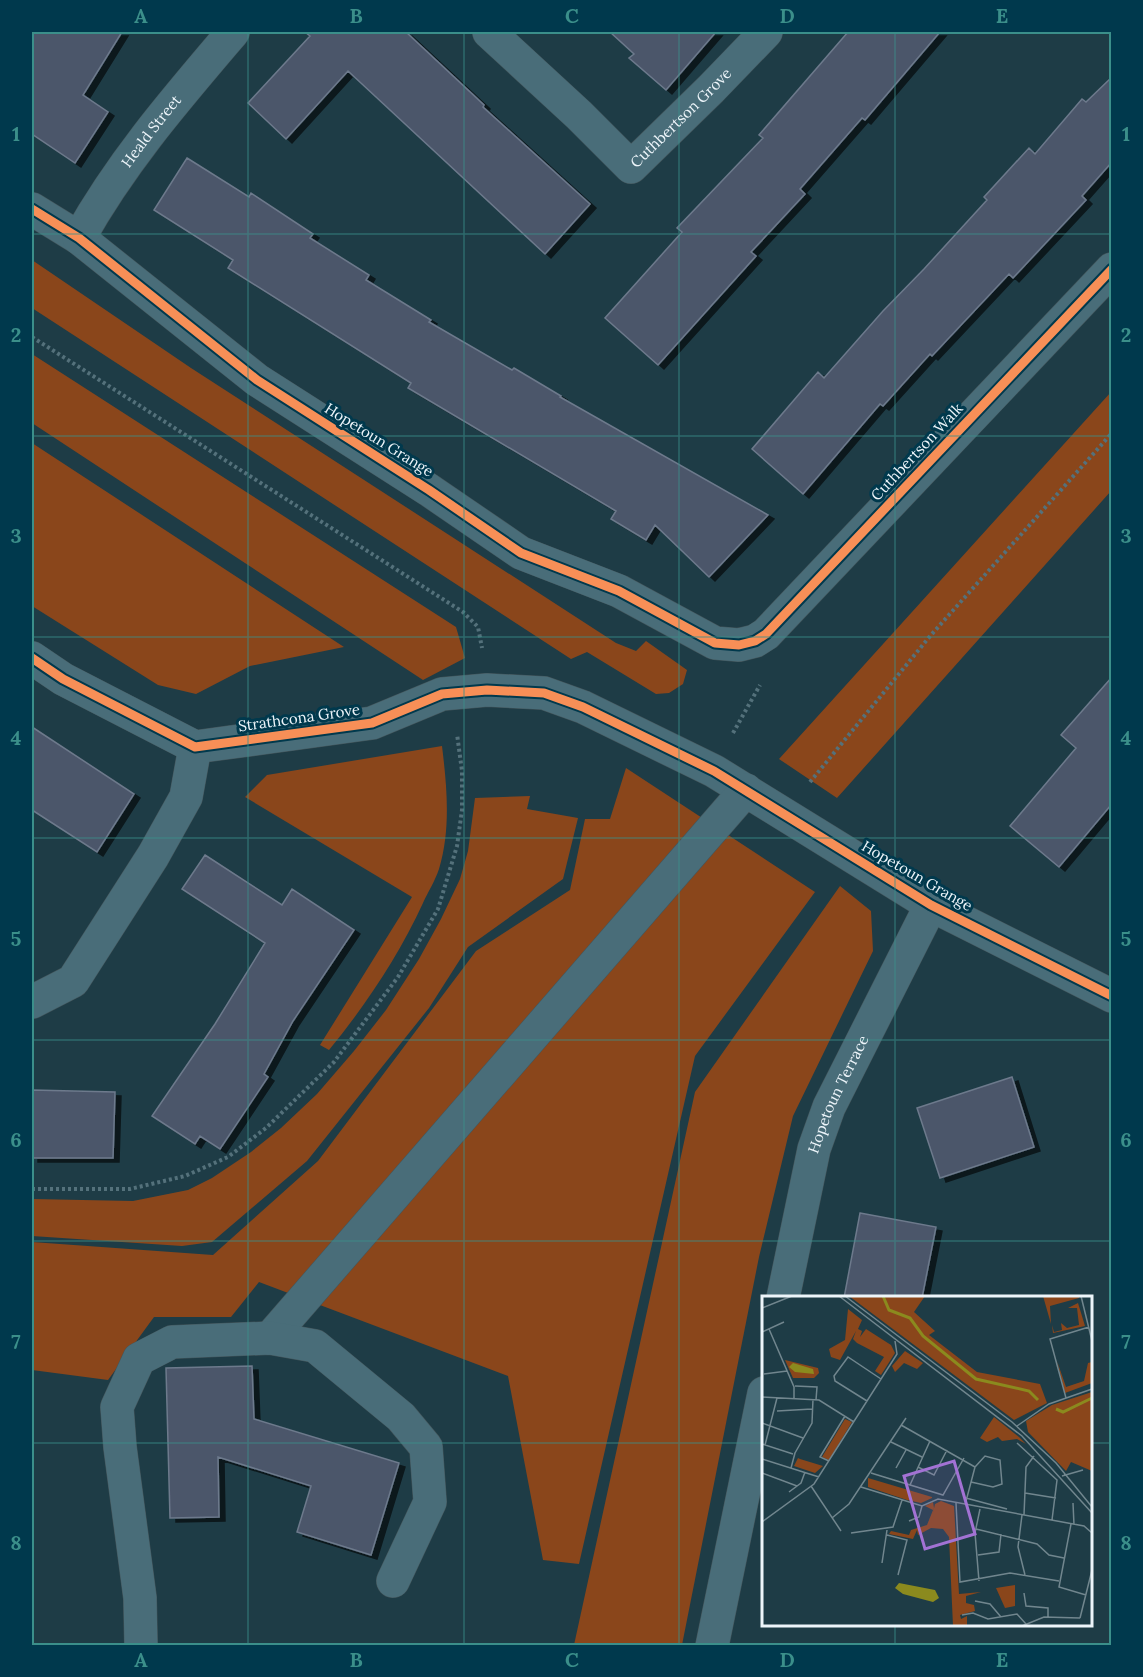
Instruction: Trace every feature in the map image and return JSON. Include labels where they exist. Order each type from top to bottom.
[{"type":"street","name":"Heald Street","points":[[79,238],[102,197],[140,143],[232,32]]},
{"type":"street","name":"Cuthbertson Grove","points":[[489,32],[579,115],[631,167],[766,32]]},
{"type":"street","name":"Hopetoun Grange","points":[[32,209],[79,238],[257,380],[521,552],[619,591],[715,643],[739,645]]},
{"type":"street","name":"Cuthbertson Walk","points":[[739,645],[755,641],[765,633],[1112,269]]},
{"type":"street","points":[[32,658],[63,679],[195,747],[186,797],[153,856],[74,981],[32,1002]]},
{"type":"street","name":"Strathcona Grove","points":[[195,747],[372,723],[442,694],[487,690],[544,693],[583,707],[714,771]]},
{"type":"street","name":"Hopetoun Grange","points":[[714,771],[931,905],[1112,996]]},
{"type":"street","points":[[270,1338],[746,790]]},
{"type":"street","name":"Hopetoun Terrace","points":[[783,1296],[814,1149],[829,1107],[931,905]]},
{"type":"street","points":[[141,1646],[140,1598],[120,1447],[117,1407],[139,1359],[172,1342],[270,1338],[315,1346],[401,1417],[426,1447],[430,1502],[393,1581]]},
{"type":"street","points":[[712,1646],[762,1403]]},
{"type":"path","points":[[32,338],[463,612],[478,627],[487,690]]},
{"type":"path","points":[[784,814],[931,635],[1112,433]]},
{"type":"path","points":[[32,1189],[130,1189],[185,1176],[228,1157],[266,1128],[334,1062],[398,977],[438,909],[458,846],[462,810],[462,771],[456,726]]},
{"type":"shaded area","points":[[32,260],[191,368],[616,643],[636,651],[646,641],[687,670],[683,684],[669,693],[656,694],[587,652],[571,659],[32,308]]},
{"type":"shaded area","points":[[32,354],[456,627],[465,658],[423,680],[32,423]]},
{"type":"shaded area","points":[[1111,392],[1111,491],[837,798],[779,759]]},
{"type":"shaded area","points":[[32,443],[344,647],[250,666],[196,694],[158,685],[32,606]]},
{"type":"shaded area","points":[[442,746],[447,823],[443,854],[437,873],[414,922],[392,960],[369,997],[329,1050],[320,1045],[412,897],[245,797],[267,775]]},
{"type":"shaded area","points":[[626,768],[815,892],[695,1056],[579,1564],[543,1560],[508,1376],[259,1282],[231,1317],[154,1317],[108,1380],[32,1370],[32,1242],[213,1255],[318,1161],[476,951],[570,890],[585,819],[610,819]]},
{"type":"shaded area","points":[[530,796],[527,809],[578,818],[563,879],[468,947],[429,1008],[307,1161],[212,1242],[182,1246],[32,1236],[32,1199],[133,1201],[188,1190],[212,1178],[251,1152],[281,1128],[317,1094],[354,1051],[386,1010],[419,959],[460,879],[468,851],[475,798]]},
{"type":"shaded area","points":[[840,886],[871,911],[873,951],[793,1116],[759,1257],[682,1645],[574,1645],[695,1092]]},
{"type":"building","points":[[32,32],[122,32],[83,95],[108,112],[75,163],[32,134]]},
{"type":"building","points":[[305,32],[406,32],[484,105],[483,107],[590,204],[545,254],[348,71],[286,139],[248,103],[310,36]]},
{"type":"building","points":[[610,32],[716,32],[666,90],[629,58],[634,54]]},
{"type":"building","points":[[848,32],[940,32],[865,120],[862,118],[800,189],[805,194],[751,252],[756,256],[658,365],[605,318],[682,232],[677,228],[763,138],[759,135]]},
{"type":"building","points":[[1112,77],[1112,162],[1082,196],[1086,200],[1013,278],[1009,274],[932,356],[930,354],[883,406],[880,404],[803,494],[752,449],[818,372],[824,378],[987,200],[984,197],[1029,148],[1035,154],[1082,99],[1086,102]]},
{"type":"building","points":[[187,158],[249,197],[251,193],[313,234],[310,238],[369,275],[366,280],[431,320],[429,322],[512,370],[514,368],[560,397],[768,515],[709,577],[655,525],[646,540],[611,519],[616,511],[408,388],[411,383],[228,268],[233,260],[154,210]]},
{"type":"building","points":[[1112,677],[1111,805],[1059,867],[1010,826],[1076,748],[1061,735]]},
{"type":"building","points":[[32,727],[134,794],[97,852],[32,810]]},
{"type":"building","points":[[205,855],[282,905],[292,889],[354,930],[293,1021],[264,1074],[268,1077],[220,1149],[200,1136],[195,1144],[152,1116],[215,1024],[265,943],[182,889]]},
{"type":"building","points":[[1012,1077],[1034,1147],[940,1178],[917,1108]]},
{"type":"building","points":[[32,1090],[115,1092],[113,1158],[32,1158]]},
{"type":"building","points":[[860,1213],[936,1227],[922,1296],[844,1296]]},
{"type":"building","points":[[252,1366],[254,1419],[399,1463],[371,1555],[297,1532],[311,1486],[218,1457],[219,1517],[170,1518],[166,1368]]},
{"type":"cycle path","points":[[32,209],[79,238],[257,380],[429,490],[521,553],[619,591],[715,643],[739,645],[755,641],[766,634],[1112,269]]},
{"type":"cycle path","points":[[32,658],[63,679],[195,747],[372,723],[442,694],[487,690],[544,693],[583,707],[714,771],[931,905],[1112,996]]}]
